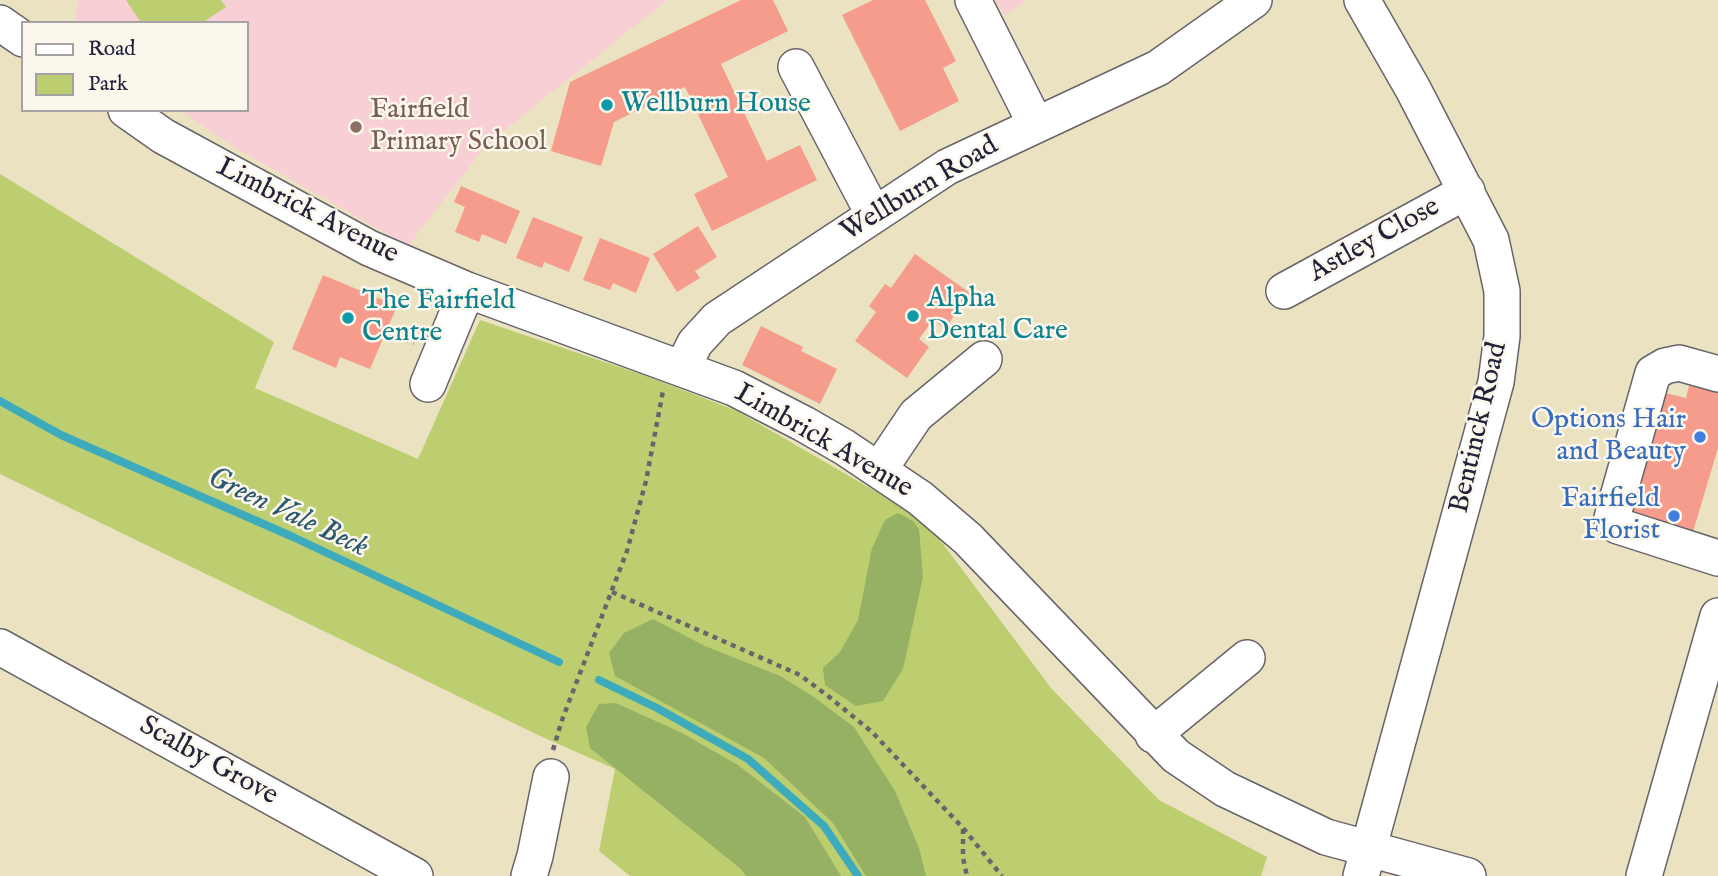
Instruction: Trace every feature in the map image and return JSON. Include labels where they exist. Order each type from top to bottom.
[{"type":"street","points":[[973,0],[1036,125]]},
{"type":"street","name":"Wellburn Road","points":[[675,366],[718,319],[947,167],[1158,68],[1254,0]]},
{"type":"street","name":"Bentinck Road","points":[[1362,0],[1413,89],[1491,240],[1502,291],[1503,336],[1496,382],[1365,862]]},
{"type":"street","points":[[0,23],[21,38]]},
{"type":"street","points":[[796,67],[874,215]]},
{"type":"street","name":"Limbrick Avenue","points":[[128,112],[163,136],[369,248],[467,290],[734,388],[793,418],[920,498],[968,539],[1176,756],[1226,789],[1326,837],[1365,862],[1468,876]]},
{"type":"street","name":"Astley Close","points":[[1283,292],[1467,191]]},
{"type":"street","points":[[428,384],[467,290]]},
{"type":"street","points":[[879,470],[916,415],[985,359]]},
{"type":"street","points":[[1718,373],[1679,363],[1665,366],[1653,373],[1612,518],[1618,526],[1718,558]]},
{"type":"street","points":[[1644,876],[1718,616]]},
{"type":"street","name":"Scalby Grove","points":[[0,647],[415,876]]},
{"type":"street","points":[[1153,735],[1247,658]]},
{"type":"street","points":[[529,876],[551,777]]},
{"type":"path","points":[[551,777],[548,768],[562,720],[627,551],[675,366]]},
{"type":"path","points":[[612,592],[800,675],[872,732],[986,853],[1002,876]]},
{"type":"path","points":[[963,828],[963,858],[967,876]]},
{"type":"shaded area","name":"Fairfield Primary School","points":[[78,0],[667,0],[487,144],[408,246],[232,146],[182,112],[248,112],[248,21],[74,21]]},
{"type":"shaded area","points":[[995,0],[1026,0],[1005,16]]},
{"type":"green space","points":[[126,0],[221,0],[226,7],[205,21],[140,21]]},
{"type":"green space","points":[[0,174],[274,342],[255,388],[418,459],[480,320],[649,377],[737,411],[925,520],[1051,688],[1159,800],[1267,857],[1261,876],[630,876],[599,851],[615,769],[538,735],[0,474]]},
{"type":"green space","points":[[898,513],[913,521],[919,529],[923,577],[903,669],[883,701],[856,706],[825,685],[823,668],[840,652],[858,620],[872,548],[885,520]]},
{"type":"green space","points":[[653,619],[705,646],[780,676],[854,727],[895,791],[919,848],[926,876],[866,876],[833,823],[764,758],[615,676],[609,653],[624,633]]},
{"type":"green space","points":[[616,703],[682,733],[738,765],[805,817],[841,876],[746,876],[741,869],[590,748],[586,727],[599,704]]},
{"type":"building","name":"Wellburn House","points":[[741,0],[773,0],[788,31],[721,64],[767,161],[800,145],[817,180],[712,231],[694,194],[728,177],[685,87],[614,122],[601,166],[551,151],[570,82]]},
{"type":"building","points":[[873,0],[925,0],[956,61],[943,68],[959,101],[900,131],[842,15]]},
{"type":"building","points":[[461,186],[520,211],[506,244],[482,234],[479,242],[455,232],[465,207],[454,202]]},
{"type":"building","points":[[533,217],[583,237],[569,272],[544,262],[542,268],[516,258]]},
{"type":"building","points":[[698,226],[717,257],[695,271],[700,278],[677,292],[653,254]]},
{"type":"building","points":[[600,238],[650,258],[636,293],[613,283],[610,290],[583,280]]},
{"type":"building","name":"Alpha Dental Care","points":[[915,254],[970,293],[945,329],[933,320],[919,339],[929,347],[907,378],[855,341],[876,312],[869,306],[885,284],[891,288]]},
{"type":"building","name":"The Fairfield Centre","points":[[323,275],[397,306],[370,369],[340,357],[336,368],[292,349]]},
{"type":"building","points":[[761,326],[803,347],[801,351],[837,369],[820,404],[742,365]]},
{"type":"building","points":[[1692,374],[1718,381],[1718,448],[1690,542],[1623,521],[1661,392],[1686,398]]},
{"type":"waterway","name":"Green Vale Beck","points":[[0,401],[61,435],[293,537],[559,662]]},
{"type":"waterway","name":"Green Vale Beck","points":[[599,680],[657,708],[748,759],[824,826],[858,876]]},
{"type":"place","name":"Wellburn House","points":[[607,105]]},
{"type":"place","name":"Fairfield Primary School","points":[[356,127]]},
{"type":"place","name":"Alpha Dental Care","points":[[913,316]]},
{"type":"place","name":"The Fairfield Centre","points":[[348,318]]},
{"type":"place","name":"Options Hair and Beauty","points":[[1700,437]]},
{"type":"place","name":"Fairfield Florist","points":[[1674,516]]}]
